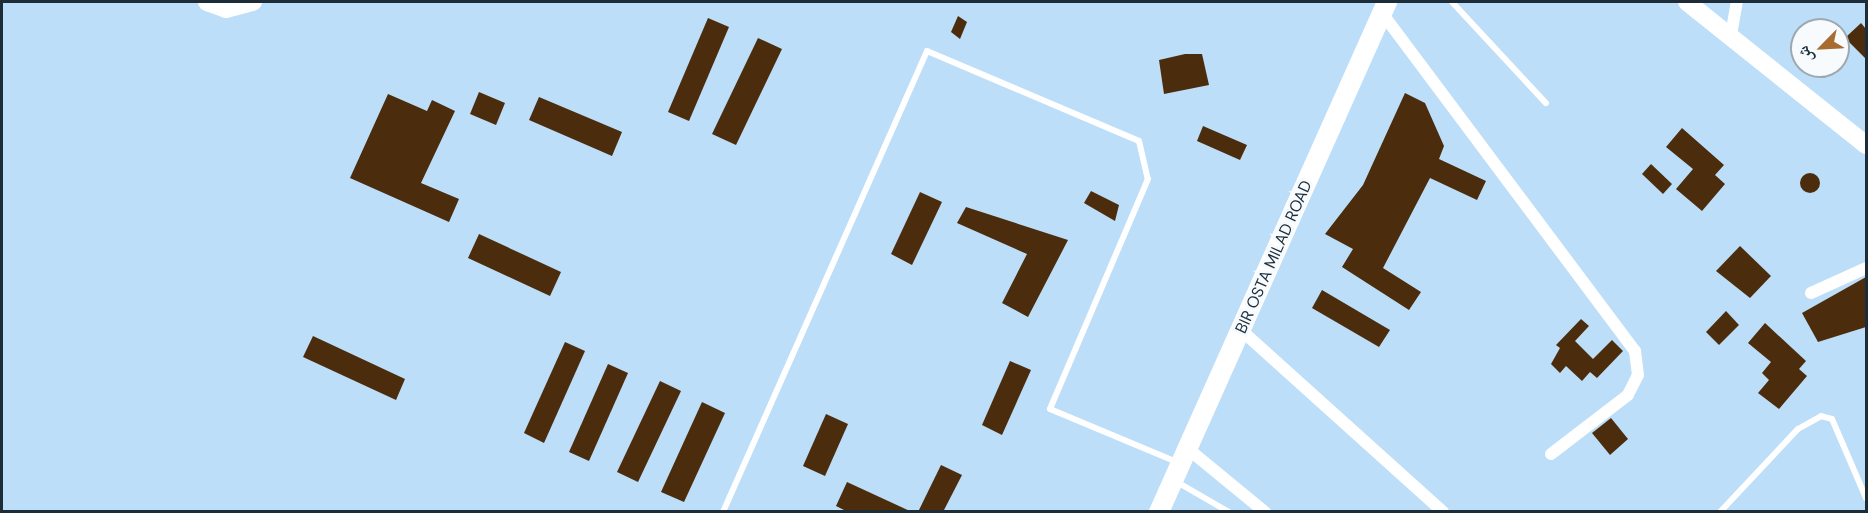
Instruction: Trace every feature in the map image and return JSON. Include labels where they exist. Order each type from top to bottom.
[{"type":"main road","name":"BIR OSTA MILAD ROAD","points":[[1159,512],[1385,7]]},
{"type":"street","points":[[207,2],[226,9],[253,2]]},
{"type":"street","points":[[1687,2],[1731,35],[1866,146]]},
{"type":"street","points":[[1731,35],[1737,2]]},
{"type":"street","points":[[1385,7],[1635,351],[1638,375],[1628,395],[1551,454]]},
{"type":"street","points":[[1811,293],[1866,268]]},
{"type":"street","points":[[1241,330],[1443,512]]},
{"type":"street","points":[[1180,464],[1265,512]]},
{"type":"lane","points":[[1452,2],[1546,103]]},
{"type":"lane","points":[[723,512],[927,51],[1139,141],[1148,179],[1050,409],[1180,464],[1229,512]]},
{"type":"lane","points":[[1720,512],[1798,429],[1821,416],[1832,419],[1866,498]]},
{"type":"building","points":[[958,16],[967,22],[960,39],[951,32]]},
{"type":"building","points":[[708,18],[729,27],[689,121],[668,112]]},
{"type":"building","points":[[1861,23],[1866,29],[1866,59],[1850,43],[1850,33]]},
{"type":"building","points":[[758,38],[782,49],[736,145],[712,134]]},
{"type":"building","points":[[1185,54],[1202,54],[1209,85],[1164,94],[1159,60]]},
{"type":"building","points":[[479,92],[505,103],[496,125],[470,114]]},
{"type":"building","points":[[1405,93],[1425,103],[1444,146],[1439,159],[1486,181],[1477,200],[1430,178],[1383,268],[1421,292],[1409,310],[1342,267],[1353,249],[1325,234],[1363,185]]},
{"type":"building","points":[[388,94],[427,111],[432,100],[455,111],[421,183],[459,199],[449,222],[350,178]]},
{"type":"building","points":[[539,97],[622,132],[612,156],[529,120]]},
{"type":"building","points":[[1203,126],[1247,145],[1240,160],[1197,141]]},
{"type":"building","points":[[1682,128],[1724,165],[1715,175],[1725,184],[1702,211],[1676,189],[1693,169],[1666,147]]},
{"type":"building","points":[[1651,164],[1672,184],[1663,194],[1642,174]]},
{"type":"building","points":[[1810,173],[1817,176],[1820,183],[1817,190],[1810,193],[1803,190],[1800,183],[1803,176]]},
{"type":"building","points":[[1091,191],[1119,205],[1115,221],[1084,203]]},
{"type":"building","points":[[920,192],[942,202],[912,265],[891,254]]},
{"type":"building","points":[[966,207],[1068,240],[1028,317],[1002,303],[1027,254],[957,223]]},
{"type":"building","points":[[479,234],[561,272],[550,296],[468,258]]},
{"type":"building","points":[[1740,246],[1771,276],[1750,298],[1716,271]]},
{"type":"building","points":[[1866,277],[1866,327],[1818,342],[1802,313]]},
{"type":"building","points":[[1322,290],[1390,330],[1379,347],[1312,308]]},
{"type":"building","points":[[1726,311],[1739,325],[1719,345],[1706,332]]},
{"type":"building","points":[[1581,319],[1589,326],[1575,341],[1593,359],[1612,340],[1623,351],[1597,378],[1590,372],[1582,381],[1566,366],[1560,373],[1551,364],[1560,348],[1556,345]]},
{"type":"building","points":[[1765,323],[1806,361],[1799,369],[1807,376],[1779,409],[1758,393],[1769,380],[1762,373],[1771,362],[1748,343]]},
{"type":"building","points":[[313,336],[405,379],[396,400],[303,357]]},
{"type":"building","points":[[565,342],[585,351],[544,443],[524,433]]},
{"type":"building","points":[[1010,361],[1031,370],[1002,435],[982,425]]},
{"type":"building","points":[[608,364],[628,373],[589,461],[569,452]]},
{"type":"building","points":[[660,381],[681,391],[638,482],[617,472]]},
{"type":"building","points":[[702,402],[725,413],[684,502],[661,492]]},
{"type":"building","points":[[826,414],[848,424],[825,476],[803,466]]},
{"type":"building","points":[[1611,418],[1628,439],[1610,455],[1592,433]]},
{"type":"building","points":[[941,465],[962,475],[943,512],[918,512]]},
{"type":"building","points":[[847,482],[912,512],[848,512],[836,506]]}]
